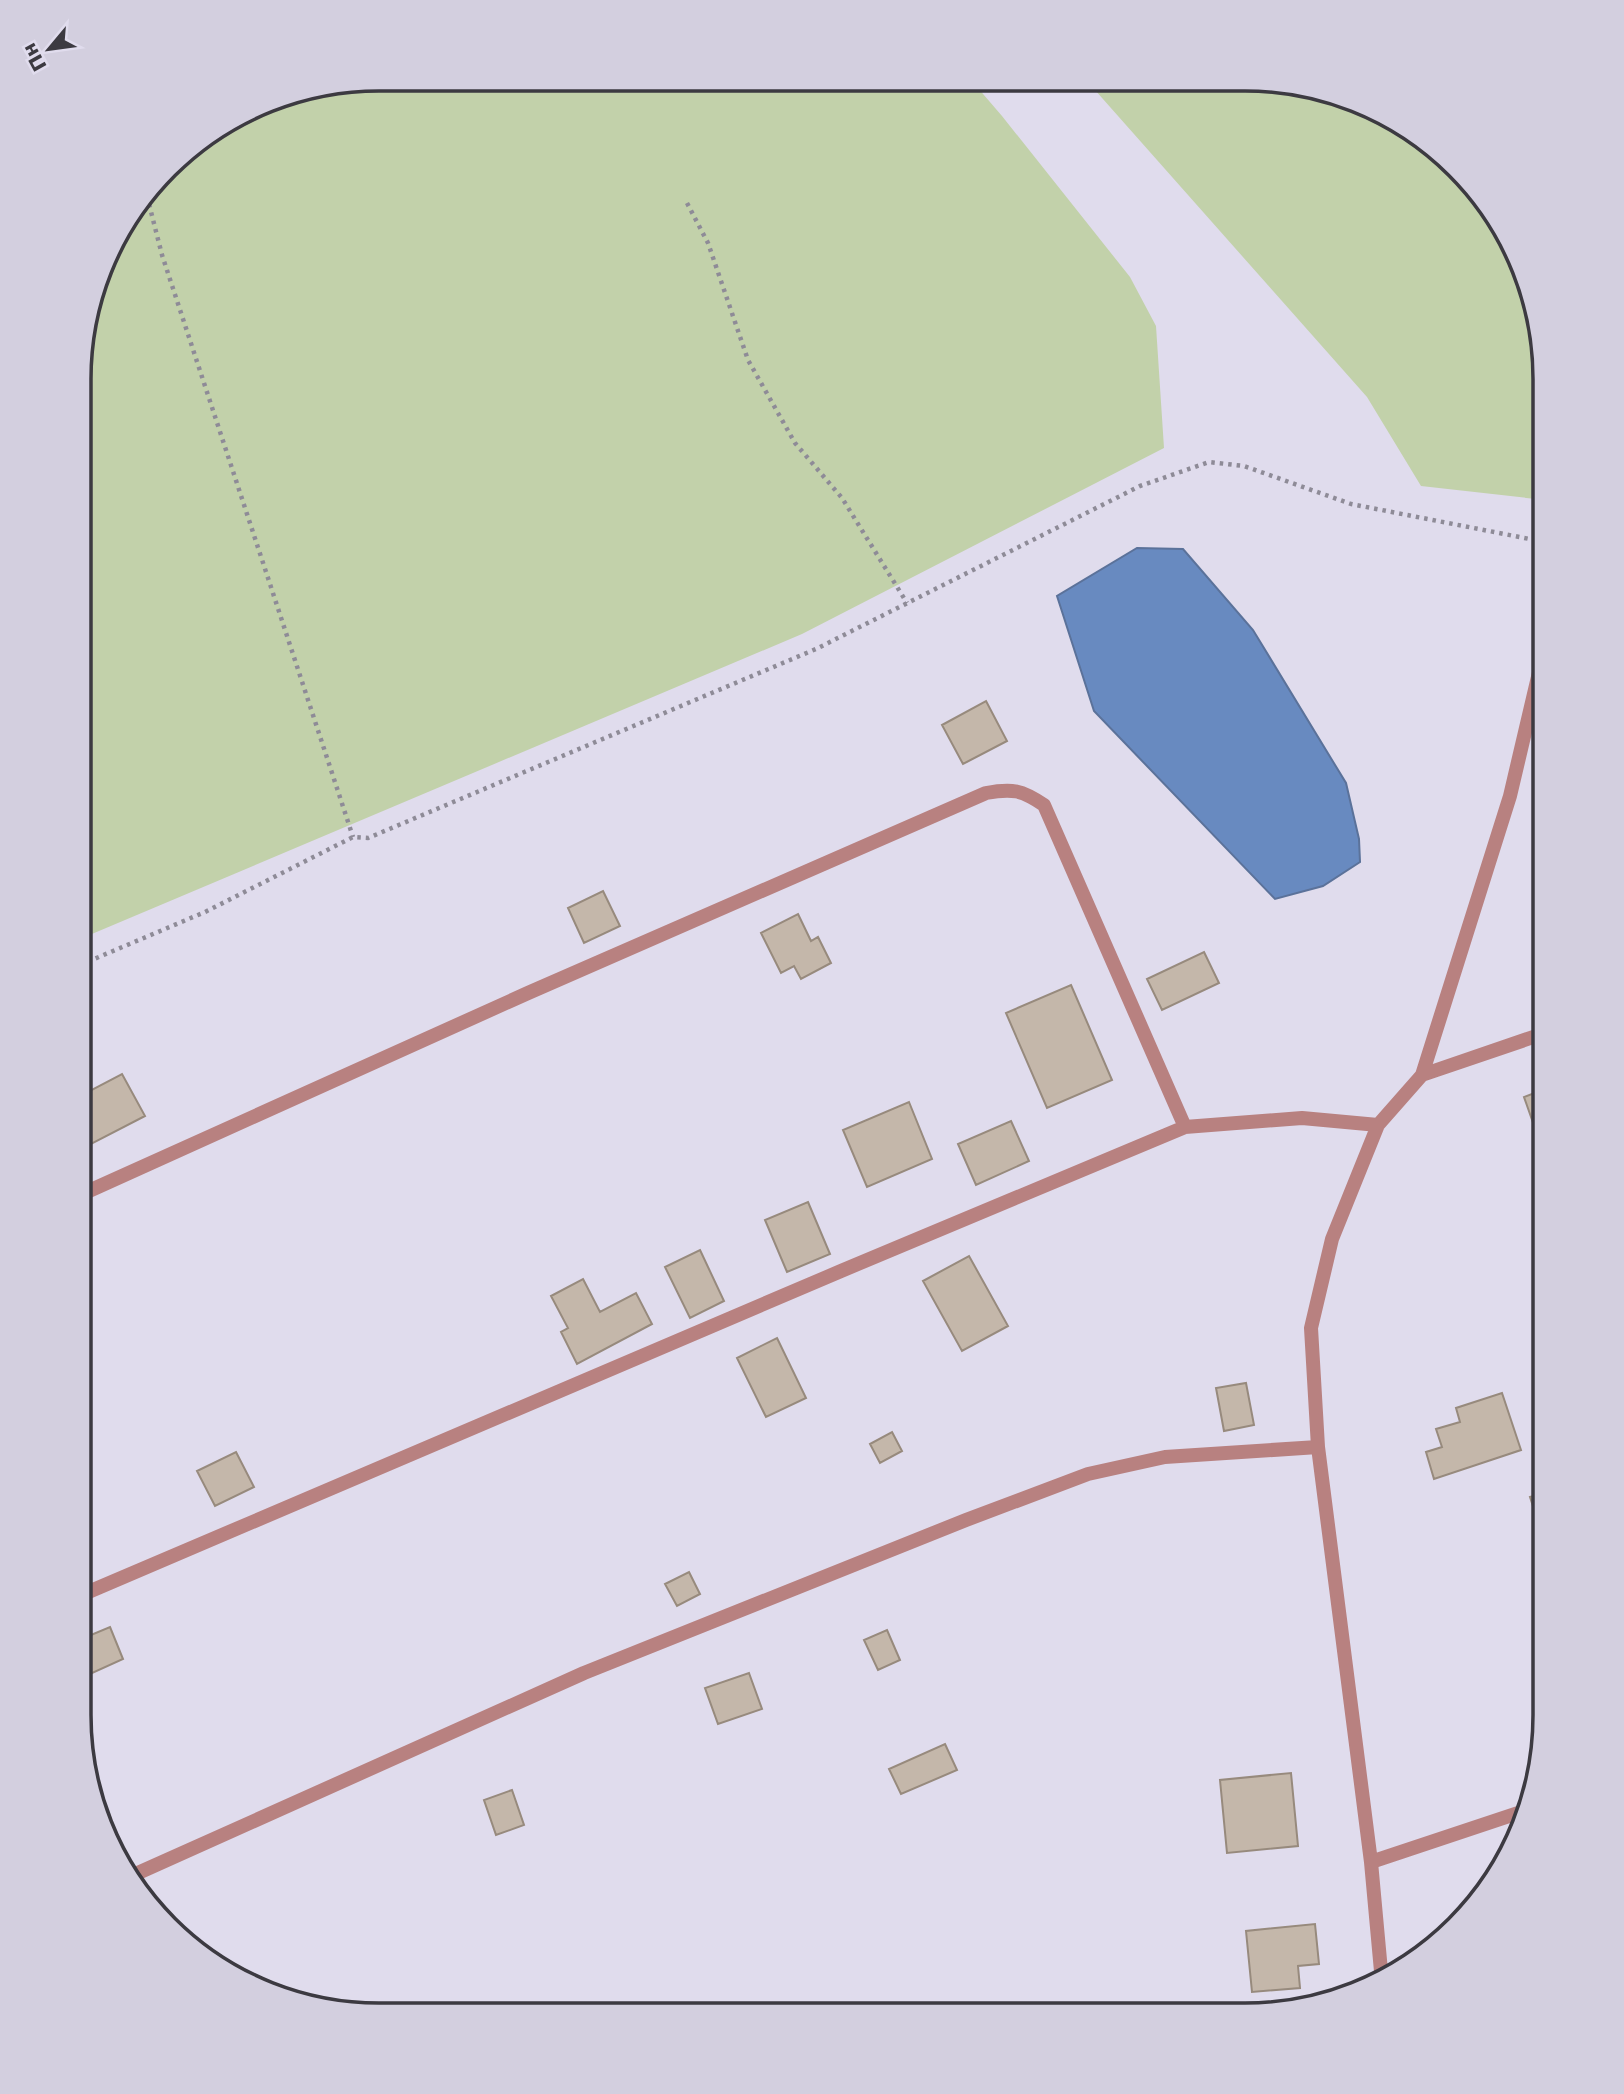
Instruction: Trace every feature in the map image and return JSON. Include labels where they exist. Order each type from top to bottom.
[{"type":"street","points":[[1381,1968],[1371,1862],[1318,1447],[1311,1328],[1332,1238],[1378,1125],[1422,1075],[1510,796],[1533,698]]},
{"type":"street","points":[[91,1190],[541,988],[986,793],[1004,789],[1025,792],[1044,805],[1185,1127]]},
{"type":"street","points":[[1422,1075],[1533,1037]]},
{"type":"street","points":[[91,1591],[1185,1127],[1302,1118],[1378,1125]]},
{"type":"street","points":[[139,1873],[584,1673],[1088,1474],[1165,1457],[1318,1447]]},
{"type":"street","points":[[1371,1862],[1515,1814]]},
{"type":"path","points":[[687,203],[709,243],[748,360],[796,443],[842,498],[907,603]]},
{"type":"path","points":[[150,206],[162,255],[353,837]]},
{"type":"path","points":[[91,960],[205,912],[353,837],[368,838],[816,649],[1140,486],[1209,462],[1244,466],[1351,504],[1533,540]]},
{"type":"green space","points":[[980,91],[1130,277],[1156,326],[1164,448],[802,634],[91,934],[93,342],[106,287],[130,235],[175,175],[219,140],[252,121],[287,106],[342,93]]},
{"type":"green space","points":[[1096,91],[1245,91],[1282,93],[1319,101],[1355,113],[1389,130],[1449,175],[1494,235],[1511,269],[1523,305],[1531,342],[1533,379],[1533,499],[1421,486],[1367,397]]},
{"type":"water","points":[[1137,548],[1183,549],[1253,630],[1346,783],[1359,839],[1360,862],[1323,886],[1275,899],[1094,711],[1057,596]]},
{"type":"building","points":[[986,701],[1007,741],[963,764],[942,725]]},
{"type":"building","points":[[603,891],[620,926],[584,943],[568,908]]},
{"type":"building","points":[[798,914],[811,941],[818,937],[831,963],[801,979],[794,966],[781,973],[761,933]]},
{"type":"building","points":[[1204,952],[1219,983],[1162,1010],[1147,979]]},
{"type":"building","points":[[1071,985],[1112,1080],[1047,1108],[1006,1013]]},
{"type":"building","points":[[122,1074],[145,1116],[91,1144],[91,1090]]},
{"type":"building","points":[[1533,1094],[1533,1123],[1524,1097]]},
{"type":"building","points":[[909,1102],[932,1159],[867,1187],[843,1130]]},
{"type":"building","points":[[1011,1121],[1029,1161],[976,1185],[958,1144]]},
{"type":"building","points":[[808,1202],[830,1254],[787,1272],[765,1220]]},
{"type":"building","points":[[700,1250],[724,1301],[690,1318],[665,1267]]},
{"type":"building","points":[[969,1256],[1008,1326],[962,1351],[923,1281]]},
{"type":"building","points":[[583,1279],[600,1312],[636,1293],[652,1324],[577,1364],[561,1332],[568,1328],[551,1296]]},
{"type":"building","points":[[777,1338],[806,1398],[766,1417],[737,1358]]},
{"type":"building","points":[[1246,1383],[1254,1425],[1224,1431],[1216,1388]]},
{"type":"building","points":[[1502,1393],[1521,1450],[1434,1479],[1426,1452],[1442,1447],[1436,1429],[1460,1422],[1456,1408]]},
{"type":"building","points":[[892,1432],[902,1451],[880,1463],[870,1444]]},
{"type":"building","points":[[236,1452],[254,1487],[215,1506],[197,1471]]},
{"type":"building","points":[[689,1572],[700,1594],[677,1606],[665,1584]]},
{"type":"building","points":[[110,1627],[123,1659],[91,1674],[91,1635]]},
{"type":"building","points":[[887,1630],[900,1660],[878,1670],[864,1640]]},
{"type":"building","points":[[749,1673],[762,1709],[718,1724],[705,1688]]},
{"type":"building","points":[[945,1744],[957,1770],[901,1794],[889,1769]]},
{"type":"building","points":[[1291,1773],[1298,1846],[1227,1853],[1220,1780]]},
{"type":"building","points":[[512,1790],[524,1825],[496,1835],[484,1800]]},
{"type":"building","points":[[1315,1924],[1319,1964],[1298,1966],[1300,1988],[1252,1992],[1246,1931]]}]
